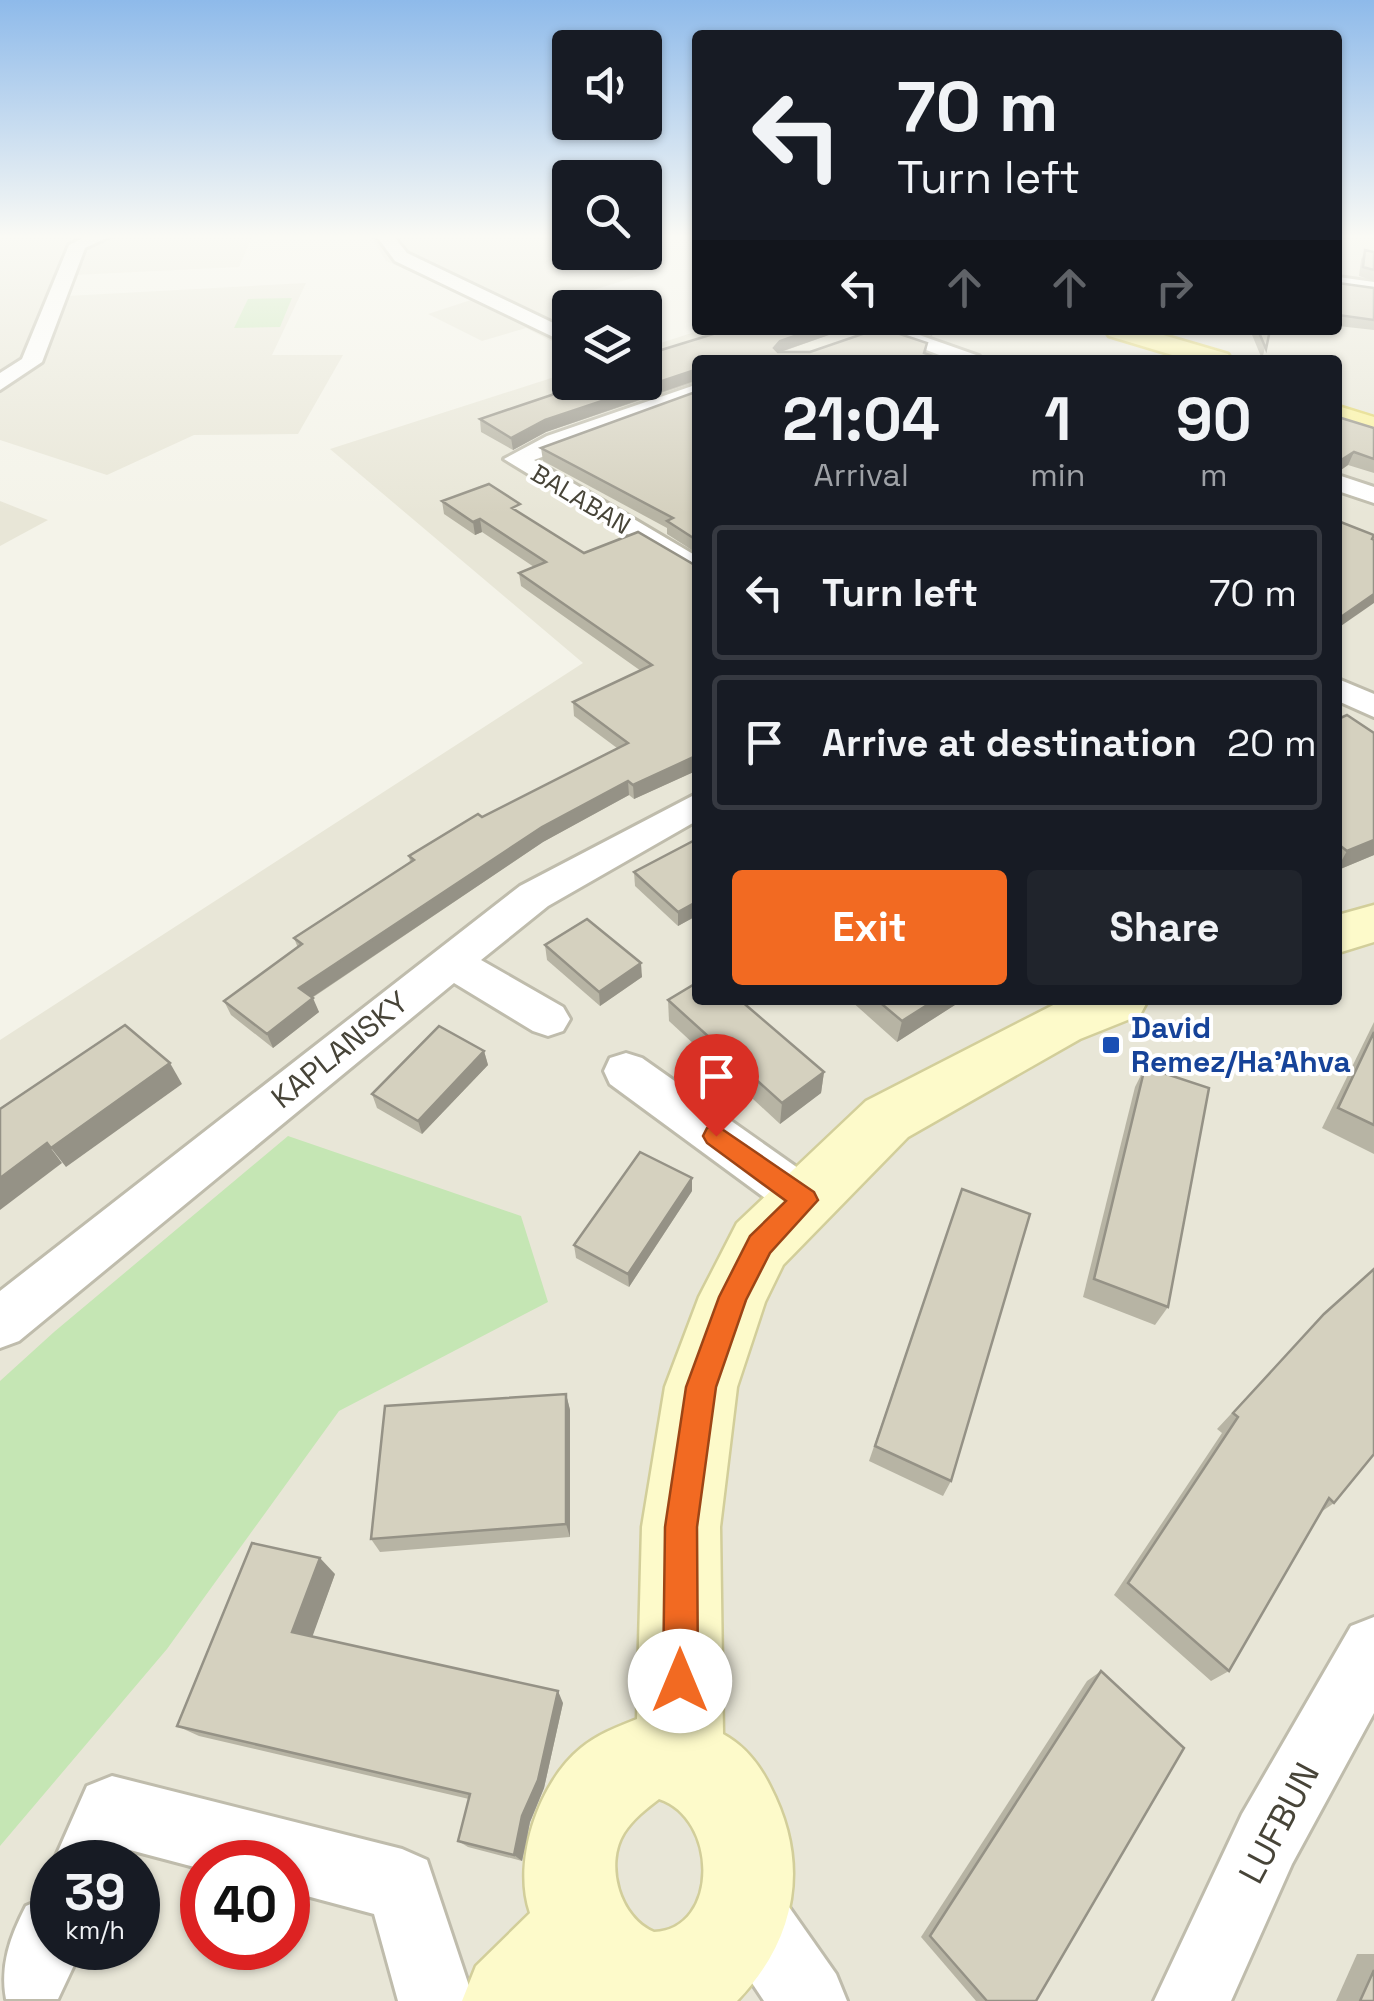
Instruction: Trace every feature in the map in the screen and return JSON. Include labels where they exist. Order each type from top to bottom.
[{"type":"main road","points":[[1091,335],[1176,355]]},
{"type":"main road","points":[[1131,335],[1181,355]]},
{"type":"main road","points":[[1342,399],[1374,410]]},
{"type":"main road","points":[[1342,416],[1374,427]]},
{"type":"street","points":[[0,383],[30,362],[44,327]]},
{"type":"street","points":[[900,335],[958,355]]},
{"type":"street","name":"BALABAN","points":[[692,394],[555,441],[516,459],[692,566]]},
{"type":"street","points":[[1342,486],[1374,495]]},
{"type":"street","points":[[1342,690],[1374,707]]},
{"type":"street","name":"KAPLANSKY","points":[[0,1323],[534,896],[692,807]]},
{"type":"street","points":[[1342,933],[1374,923]]},
{"type":"street","points":[[450,961],[548,1019]]},
{"type":"street","points":[[680,1758],[681,1527],[701,1387],[733,1297],[760,1244],[886,1119],[1060,1024],[1108,1005]]},
{"type":"street","points":[[626,1071],[805,1200]]},
{"type":"street","name":"LUFBUN","points":[[1192,2001],[1267,1839],[1374,1649]]},
{"type":"street","points":[[658,1755],[680,1758],[708,1772],[730,1796],[745,1828],[750,1867],[744,1906],[731,1938],[709,1963],[683,1978],[654,1982],[625,1974],[602,1955],[583,1927],[573,1894],[572,1858],[579,1825],[593,1796],[614,1774],[637,1760],[658,1755]]},
{"type":"street","points":[[98,1840],[112,1811],[402,1885],[436,2001]]},
{"type":"street","points":[[744,1906],[809,2001]]},
{"type":"street","points":[[512,2001],[583,1927]]},
{"type":"shaded area","points":[[0,327],[285,327],[272,355],[343,355],[298,434],[194,435],[107,475],[0,440]]},
{"type":"shaded area","points":[[455,327],[552,327],[552,342],[526,328],[482,341]]},
{"type":"shaded area","points":[[1342,327],[1374,327],[1374,2001],[0,2001],[0,1040],[583,663],[330,449],[552,378],[552,400],[662,400],[662,343],[692,333],[1342,335]]},
{"type":"shaded area","points":[[0,501],[48,520],[0,546]]},
{"type":"green space","points":[[288,1136],[521,1216],[548,1302],[339,1411],[167,1649],[0,1846],[0,1381]]},
{"type":"building","points":[[710,335],[797,335],[780,341],[774,348],[778,352],[810,352],[859,335],[903,335],[927,343],[924,353],[929,355],[692,355],[692,371],[662,381],[662,350]]},
{"type":"building","points":[[692,393],[692,537],[667,521],[673,518],[541,448]]},
{"type":"building","points":[[552,395],[552,400],[605,400],[545,420],[511,438],[480,419]]},
{"type":"building","points":[[1342,418],[1374,428],[1374,459],[1354,452],[1342,460]]},
{"type":"building","points":[[489,484],[520,504],[512,508],[584,553],[638,532],[692,564],[692,758],[633,785],[628,781],[542,827],[299,988],[313,998],[267,1034],[224,1001],[302,944],[294,938],[414,860],[409,856],[478,814],[482,817],[628,743],[573,702],[652,665],[519,573],[546,562],[480,519],[473,522],[442,501]]},
{"type":"building","points":[[1342,523],[1374,535],[1374,594],[1342,616]]},
{"type":"building","points":[[1347,715],[1374,733],[1374,840],[1347,851],[1342,847],[1342,717]]},
{"type":"building","points":[[692,842],[692,904],[678,912],[634,872]]},
{"type":"building","points":[[587,919],[641,963],[599,992],[545,945]]},
{"type":"building","points":[[692,986],[692,1005],[746,1005],[824,1072],[782,1103],[668,1000]]},
{"type":"building","points":[[883,1005],[927,1005],[902,1021]]},
{"type":"building","points":[[125,1025],[170,1063],[51,1148],[47,1143],[0,1178],[0,1109]]},
{"type":"building","points":[[439,1026],[484,1051],[418,1121],[372,1094]]},
{"type":"building","points":[[1374,1032],[1374,1125],[1338,1108]]},
{"type":"building","points":[[1145,1067],[1209,1088],[1168,1307],[1094,1279]]},
{"type":"building","points":[[640,1152],[692,1178],[628,1274],[574,1245]]},
{"type":"building","points":[[962,1189],[1030,1214],[951,1481],[875,1446]]},
{"type":"building","points":[[1374,1269],[1374,1454],[1334,1503],[1329,1498],[1229,1671],[1128,1583],[1238,1417],[1233,1413],[1324,1314]]},
{"type":"building","points":[[566,1394],[566,1524],[371,1539],[385,1406]]},
{"type":"building","points":[[252,1543],[320,1558],[292,1632],[558,1691],[538,1780],[522,1816],[514,1855],[458,1841],[470,1794],[177,1726]]},
{"type":"building","points":[[1101,1671],[1184,1748],[1036,2001],[987,2001],[930,1936]]},
{"type":"building","points":[[1374,1970],[1374,2001],[1360,2001]]},
{"type":"place","name":"David Remez/Ha'Ahva","points":[[1111,1045]]},
{"type":"route","points":[[680,1681],[681,1527],[701,1387],[733,1297],[760,1244],[805,1200],[716,1136]]}]
